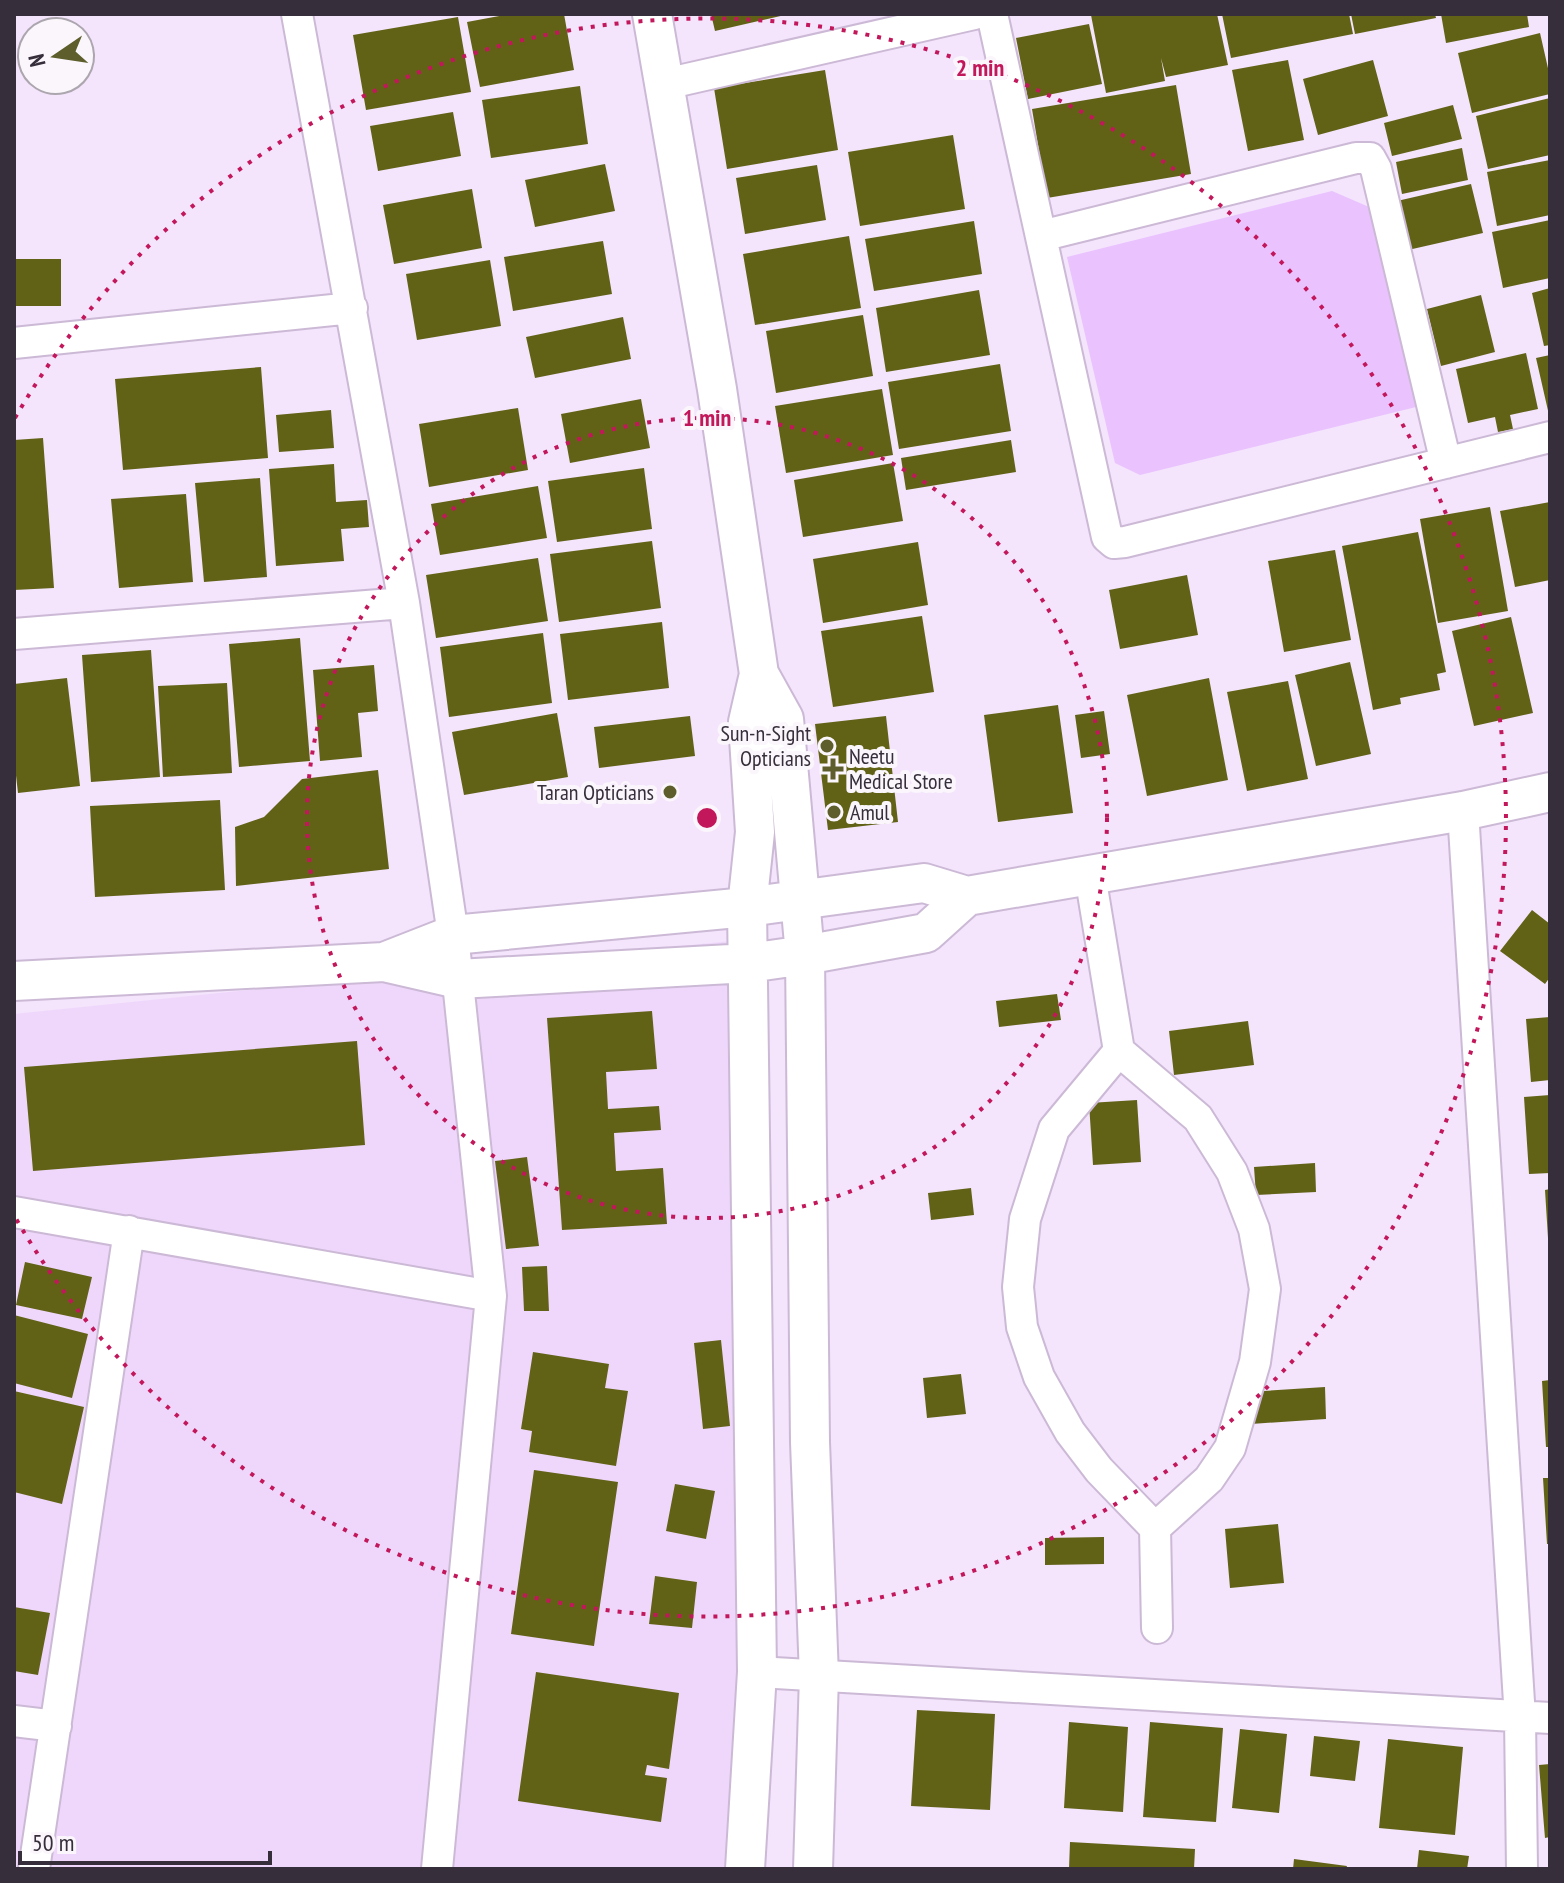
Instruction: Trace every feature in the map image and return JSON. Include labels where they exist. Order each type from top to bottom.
[{"type":"street","points":[[297,14],[404,603],[453,935],[491,1296],[437,1869]]},
{"type":"street","points":[[652,14],[717,389],[759,674],[784,719],[805,955],[810,1442],[819,1676],[813,1869]]},
{"type":"street","points":[[665,84],[974,14]]},
{"type":"street","points":[[992,14],[1107,537],[1114,543],[1550,437]]},
{"type":"street","points":[[1041,236],[1356,158],[1370,158],[1376,169],[1446,463]]},
{"type":"street","points":[[14,343],[352,308]]},
{"type":"street","points":[[14,634],[404,603]]},
{"type":"street","points":[[745,1869],[757,1672],[747,907],[755,832],[748,722],[759,674]]},
{"type":"street","points":[[384,962],[453,935],[747,907],[924,883],[967,896],[1463,811],[1550,792]]},
{"type":"street","points":[[1463,811],[1520,1718],[1522,1869]]},
{"type":"street","points":[[1090,875],[1119,1051],[1198,1118],[1232,1172],[1254,1229],[1265,1289],[1255,1362],[1230,1448],[1209,1479],[1155,1528]]},
{"type":"street","points":[[14,981],[384,962],[458,979],[749,963],[926,933],[967,896]]},
{"type":"street","points":[[1119,1051],[1054,1129],[1025,1219],[1018,1287],[1022,1327],[1039,1377],[1062,1418],[1099,1470],[1155,1528],[1157,1628]]},
{"type":"street","points":[[14,1212],[491,1296]]},
{"type":"street","points":[[34,1869],[129,1231]]},
{"type":"street","points":[[757,1672],[1550,1718]]},
{"type":"street","points":[[14,1721],[56,1726]]},
{"type":"shaded area","points":[[1332,191],[1369,207],[1424,405],[1140,475],[1115,463],[1067,257]]},
{"type":"shaded area","points":[[731,941],[743,1869],[14,1869],[14,1014]]},
{"type":"building","points":[[510,14],[564,14],[574,70],[480,87],[467,22]]},
{"type":"building","points":[[711,14],[785,14],[785,15],[715,31]]},
{"type":"building","points":[[1217,14],[1228,65],[1166,77],[1161,58],[1165,81],[1106,93],[1091,15]]},
{"type":"building","points":[[1222,14],[1349,14],[1353,34],[1231,58]]},
{"type":"building","points":[[1351,14],[1435,14],[1436,18],[1355,34]]},
{"type":"building","points":[[1441,14],[1527,14],[1529,27],[1446,43]]},
{"type":"building","points":[[458,17],[471,92],[366,110],[353,35]]},
{"type":"building","points":[[1089,24],[1102,84],[1028,99],[1016,38]]},
{"type":"building","points":[[1540,33],[1550,77],[1550,94],[1472,113],[1458,53]]},
{"type":"building","points":[[1288,60],[1304,140],[1248,151],[1232,70]]},
{"type":"building","points":[[1373,60],[1388,116],[1318,135],[1303,79]]},
{"type":"building","points":[[825,70],[838,150],[727,169],[714,88]]},
{"type":"building","points":[[1176,85],[1191,174],[1047,198],[1032,109]]},
{"type":"building","points":[[580,86],[588,144],[491,158],[482,100]]},
{"type":"building","points":[[1550,98],[1550,155],[1488,169],[1476,116]]},
{"type":"building","points":[[1453,105],[1462,139],[1392,156],[1384,123]]},
{"type":"building","points":[[453,112],[461,156],[378,171],[370,126]]},
{"type":"building","points":[[953,135],[965,209],[860,226],[848,152]]},
{"type":"building","points":[[1462,148],[1468,180],[1402,194],[1396,162]]},
{"type":"building","points":[[1550,160],[1550,215],[1497,226],[1487,172]]},
{"type":"building","points":[[605,164],[615,211],[535,227],[525,180]]},
{"type":"building","points":[[817,165],[826,220],[745,234],[736,178]]},
{"type":"building","points":[[1471,184],[1483,233],[1408,250],[1397,201]]},
{"type":"building","points":[[472,189],[482,248],[394,264],[383,205]]},
{"type":"building","points":[[1550,220],[1550,278],[1503,288],[1492,232]]},
{"type":"building","points":[[974,221],[982,274],[874,291],[865,239]]},
{"type":"building","points":[[849,236],[861,308],[755,325],[743,254]]},
{"type":"building","points":[[603,241],[612,294],[513,311],[504,257]]},
{"type":"building","points":[[14,259],[61,259],[61,306],[14,306]]},
{"type":"building","points":[[490,260],[501,326],[417,340],[406,274]]},
{"type":"building","points":[[1550,288],[1550,345],[1544,346],[1532,293]]},
{"type":"building","points":[[979,290],[990,355],[886,372],[876,308]]},
{"type":"building","points":[[1481,295],[1495,352],[1441,366],[1427,309]]},
{"type":"building","points":[[863,315],[873,376],[776,393],[766,331]]},
{"type":"building","points":[[623,317],[631,359],[535,378],[526,337]]},
{"type":"building","points":[[1526,353],[1538,409],[1510,415],[1513,429],[1498,432],[1495,417],[1468,423],[1456,369]]},
{"type":"building","points":[[1550,355],[1550,415],[1549,415],[1536,358]]},
{"type":"building","points":[[1000,364],[1011,431],[899,449],[888,382]]},
{"type":"building","points":[[261,367],[268,458],[123,470],[115,379]]},
{"type":"building","points":[[882,389],[893,455],[786,473],[775,406]]},
{"type":"building","points":[[641,399],[650,448],[570,463],[561,414]]},
{"type":"building","points":[[518,408],[528,470],[429,487],[419,424]]},
{"type":"building","points":[[331,410],[334,448],[279,452],[276,415]]},
{"type":"building","points":[[43,438],[54,588],[14,590],[14,440]]},
{"type":"building","points":[[1011,440],[1016,472],[906,490],[901,458]]},
{"type":"building","points":[[893,463],[903,521],[803,537],[794,480]]},
{"type":"building","points":[[334,464],[336,502],[367,500],[369,527],[341,529],[344,561],[276,566],[269,469]]},
{"type":"building","points":[[644,468],[652,529],[557,542],[548,481]]},
{"type":"building","points":[[260,478],[267,577],[204,582],[195,483]]},
{"type":"building","points":[[538,486],[547,538],[440,555],[431,504]]},
{"type":"building","points":[[186,494],[193,582],[119,588],[111,499]]},
{"type":"building","points":[[1550,502],[1550,580],[1515,587],[1500,511]]},
{"type":"building","points":[[1490,507],[1508,611],[1438,623],[1420,519]]},
{"type":"building","points":[[1418,532],[1446,672],[1437,674],[1440,690],[1400,698],[1401,704],[1373,710],[1342,546]]},
{"type":"building","points":[[652,541],[661,608],[559,622],[550,554]]},
{"type":"building","points":[[918,542],[928,605],[823,623],[813,559]]},
{"type":"building","points":[[1335,550],[1351,640],[1284,652],[1268,561]]},
{"type":"building","points":[[538,558],[548,621],[436,638],[426,575]]},
{"type":"building","points":[[1187,575],[1198,635],[1120,649],[1109,590]]},
{"type":"building","points":[[922,616],[934,692],[833,707],[821,631]]},
{"type":"building","points":[[1511,617],[1533,713],[1474,726],[1452,631]]},
{"type":"building","points":[[662,622],[669,688],[568,700],[560,634]]},
{"type":"building","points":[[543,633],[552,703],[449,717],[440,647]]},
{"type":"building","points":[[300,638],[310,761],[239,767],[229,644]]},
{"type":"building","points":[[151,650],[160,777],[91,782],[82,655]]},
{"type":"building","points":[[1350,662],[1371,754],[1316,766],[1295,675]]},
{"type":"building","points":[[374,665],[378,711],[358,713],[362,757],[320,761],[313,670]]},
{"type":"building","points":[[67,678],[80,786],[18,793],[14,758],[14,684]]},
{"type":"building","points":[[1209,678],[1228,780],[1147,796],[1127,695]]},
{"type":"building","points":[[1288,681],[1308,779],[1247,791],[1227,692]]},
{"type":"building","points":[[227,683],[232,773],[163,777],[158,686]]},
{"type":"building","points":[[1058,705],[1073,813],[998,822],[984,715]]},
{"type":"building","points":[[1104,711],[1110,754],[1081,758],[1075,715]]},
{"type":"building","points":[[557,713],[568,777],[464,795],[452,732]]},
{"type":"building","points":[[690,716],[695,756],[599,768],[594,727]]},
{"type":"building","points":[[886,716],[898,822],[828,830],[815,724]]},
{"type":"building","points":[[378,770],[389,869],[236,886],[235,827],[264,817],[302,779]]},
{"type":"building","points":[[220,800],[225,890],[95,897],[90,806]]},
{"type":"building","points":[[1532,910],[1550,924],[1550,977],[1545,984],[1500,951]]},
{"type":"building","points":[[1057,994],[1061,1020],[999,1027],[996,1001]]},
{"type":"building","points":[[652,1011],[657,1069],[606,1072],[608,1109],[659,1106],[661,1130],[614,1133],[616,1171],[663,1168],[667,1224],[562,1230],[547,1018]]},
{"type":"building","points":[[1550,1017],[1550,1080],[1531,1082],[1526,1019]]},
{"type":"building","points":[[1248,1021],[1254,1065],[1174,1075],[1169,1031]]},
{"type":"building","points":[[357,1041],[365,1145],[33,1171],[24,1067]]},
{"type":"building","points":[[1550,1095],[1550,1173],[1529,1174],[1524,1097]]},
{"type":"building","points":[[1137,1100],[1141,1162],[1093,1165],[1089,1103]]},
{"type":"building","points":[[527,1157],[539,1246],[506,1249],[495,1161]]},
{"type":"building","points":[[1315,1163],[1316,1192],[1256,1195],[1254,1167]]},
{"type":"building","points":[[971,1188],[974,1215],[931,1220],[928,1193]]},
{"type":"building","points":[[1550,1189],[1550,1238],[1548,1238],[1545,1190]]},
{"type":"building","points":[[25,1262],[92,1277],[82,1319],[16,1305]]},
{"type":"building","points":[[547,1266],[549,1311],[524,1311],[522,1267]]},
{"type":"building","points":[[14,1315],[88,1334],[72,1398],[14,1383]]},
{"type":"building","points":[[721,1340],[730,1426],[703,1429],[694,1343]]},
{"type":"building","points":[[533,1352],[609,1364],[605,1388],[628,1391],[616,1466],[529,1452],[532,1431],[521,1429]]},
{"type":"building","points":[[961,1374],[966,1414],[927,1418],[923,1378]]},
{"type":"building","points":[[1550,1380],[1550,1447],[1546,1447],[1542,1381]]},
{"type":"building","points":[[1325,1387],[1326,1419],[1251,1424],[1249,1392]]},
{"type":"building","points":[[14,1391],[84,1407],[62,1504],[14,1492]]},
{"type":"building","points":[[534,1470],[618,1482],[594,1646],[511,1634]]},
{"type":"building","points":[[1543,1478],[1550,1478],[1550,1544],[1547,1544]]},
{"type":"building","points":[[675,1484],[715,1491],[706,1539],[666,1531]]},
{"type":"building","points":[[1278,1524],[1284,1583],[1230,1588],[1225,1529]]},
{"type":"building","points":[[1104,1537],[1104,1564],[1045,1565],[1045,1538]]},
{"type":"building","points":[[655,1576],[697,1582],[692,1628],[649,1624]]},
{"type":"building","points":[[14,1607],[50,1613],[38,1675],[14,1671]]},
{"type":"building","points":[[536,1672],[679,1693],[669,1769],[647,1765],[645,1775],[667,1778],[661,1822],[518,1801]]},
{"type":"building","points":[[917,1710],[995,1714],[990,1810],[911,1806]]},
{"type":"building","points":[[1069,1722],[1128,1727],[1123,1812],[1064,1808]]},
{"type":"building","points":[[1150,1722],[1223,1728],[1216,1822],[1143,1817]]},
{"type":"building","points":[[1240,1729],[1287,1734],[1279,1813],[1232,1808]]},
{"type":"building","points":[[1314,1736],[1360,1741],[1355,1781],[1310,1776]]},
{"type":"building","points":[[1388,1739],[1463,1747],[1455,1835],[1379,1828]]},
{"type":"building","points":[[1550,1764],[1550,1837],[1545,1838],[1539,1765]]},
{"type":"building","points":[[1070,1842],[1195,1849],[1194,1869],[1069,1869]]},
{"type":"building","points":[[1419,1850],[1469,1856],[1467,1869],[1417,1869]]},
{"type":"building","points":[[1294,1859],[1347,1866],[1346,1869],[1293,1869]]},
{"type":"place","name":"Sun-n-Sight Opticians","points":[[827,746]]},
{"type":"place","name":"Neetu Medical Store","points":[[833,769]]},
{"type":"place","name":"Taran Opticians","points":[[670,792]]},
{"type":"place","name":"Amul","points":[[834,812]]}]
